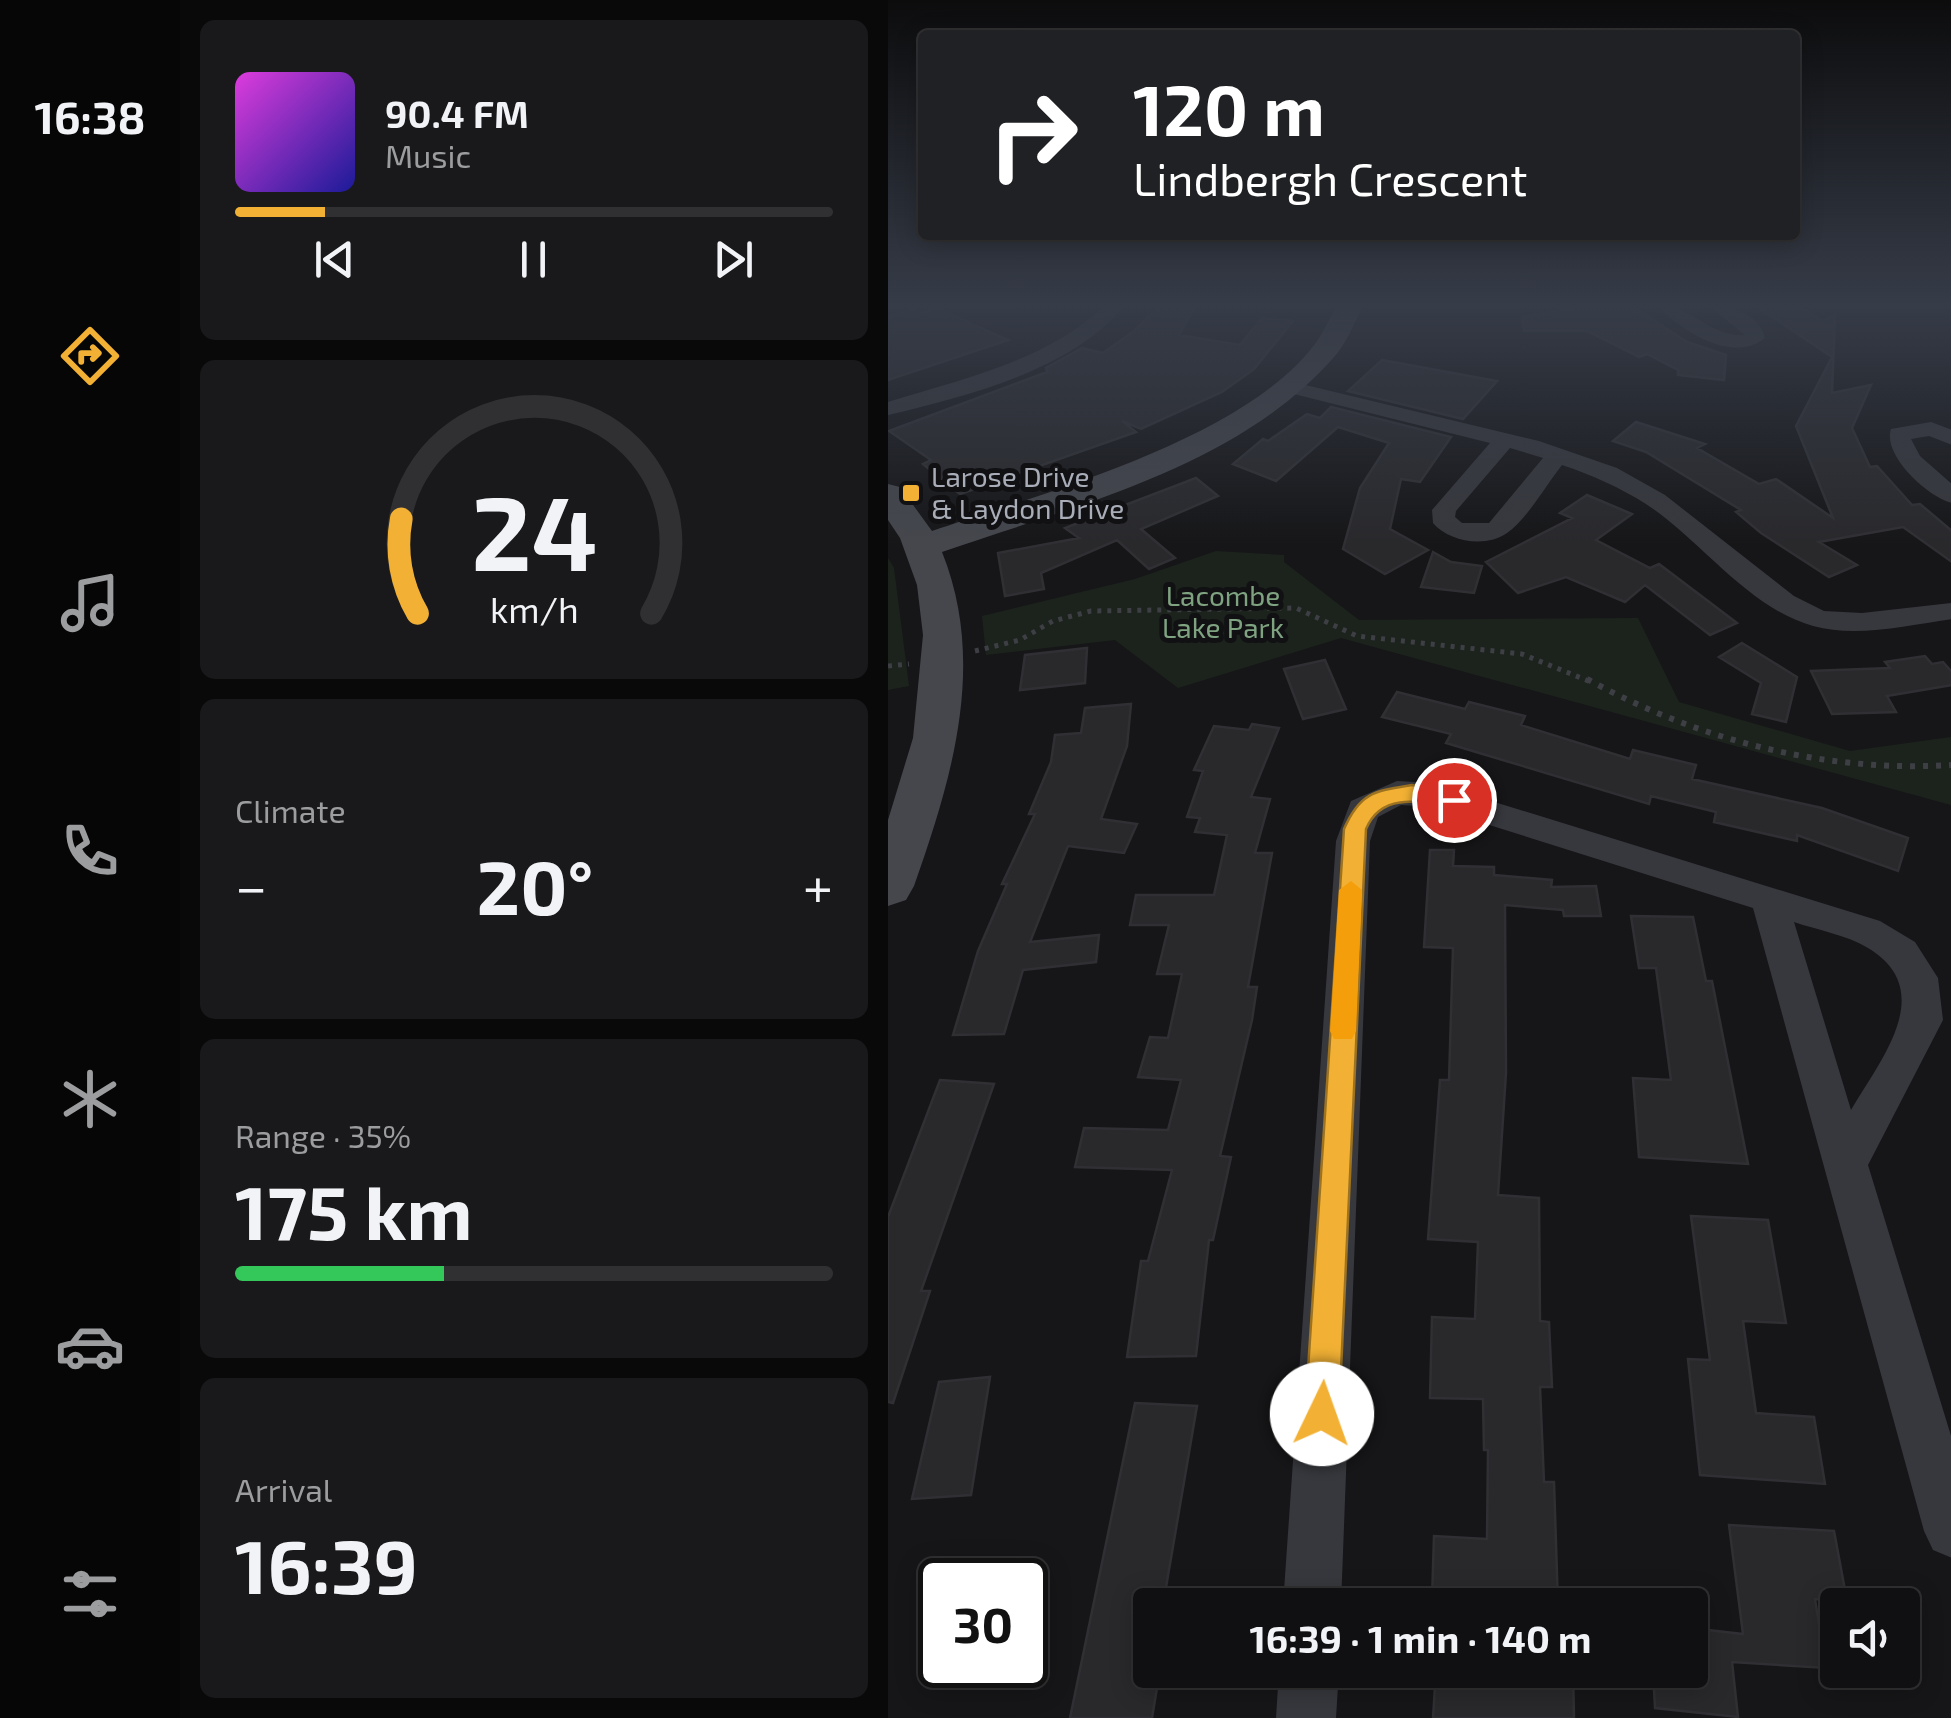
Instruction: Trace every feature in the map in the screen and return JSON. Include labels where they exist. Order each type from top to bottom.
[{"type":"street","points":[[888,409],[957,384]]},
{"type":"street","points":[[922,547],[1180,450],[1239,420],[1292,384]]},
{"type":"street","points":[[1289,387],[1558,454],[1631,484],[1784,602],[1819,619],[1862,622],[1952,611]]},
{"type":"street","points":[[1952,438],[1916,428],[1905,430],[1899,439],[1918,466],[1952,496]]},
{"type":"street","points":[[1504,440],[1444,510],[1442,518],[1455,530],[1486,534],[1498,528],[1558,454]]},
{"type":"street","points":[[888,494],[922,547],[943,621],[943,690],[931,760],[888,886]]},
{"type":"street","points":[[1313,1588],[1353,841],[1363,810],[1397,794],[1444,797],[1880,936],[1902,953],[1918,978],[1924,1020],[1846,1163]]},
{"type":"street","points":[[1769,900],[1952,1531]]},
{"type":"street","points":[[1306,1718],[1307,1688]]},
{"type":"path","points":[[969,652],[1020,640],[1053,621],[1091,611],[1307,610],[1358,636],[1547,661],[1628,700],[1760,746],[1832,765],[1915,769],[1952,764]]},
{"type":"green space","name":"Lacombe Lake Park","points":[[1216,551],[1284,555],[1284,562],[1359,620],[1638,618],[1679,702],[1850,751],[1951,737],[1951,805],[1341,638],[1178,688],[1115,640],[986,655],[982,616],[1135,579]]},
{"type":"green space","points":[[888,558],[894,568],[909,686],[888,690]]},
{"type":"building","points":[[1014,384],[1233,384],[1141,429],[1122,421],[1136,432],[960,494],[923,464],[931,460],[889,431]]},
{"type":"building","points":[[1355,384],[1494,384],[1463,419],[1348,391]]},
{"type":"building","points":[[1818,384],[1832,384],[1832,393],[1871,385],[1852,428],[1870,467],[1877,466],[1912,505],[1920,504],[1952,531],[1952,562],[1903,527],[1819,542],[1857,565],[1829,577],[1761,533],[1736,512],[1741,510],[1646,452],[1613,441],[1636,422],[1705,444],[1697,448],[1759,484],[1776,479],[1833,518],[1796,426]]},
{"type":"building","points":[[1331,407],[1451,437],[1420,482],[1401,479],[1390,529],[1428,550],[1385,574],[1343,549],[1360,488],[1389,443],[1338,427],[1276,481],[1233,464],[1263,439],[1268,441],[1307,414],[1320,418]]},
{"type":"building","points":[[1196,478],[1218,496],[1141,529],[1175,558],[1149,569],[1117,540],[1041,573],[1044,589],[1005,596],[998,553],[1079,538],[1065,528]]},
{"type":"building","points":[[1587,495],[1632,514],[1596,540],[1650,568],[1659,564],[1737,623],[1710,635],[1645,585],[1625,602],[1566,577],[1518,593],[1486,562],[1572,518],[1560,513]]},
{"type":"building","points":[[1433,552],[1451,562],[1482,566],[1474,593],[1421,587]]},
{"type":"building","points":[[1742,643],[1797,677],[1786,722],[1752,714],[1761,683],[1719,657]]},
{"type":"building","points":[[1087,648],[1085,683],[1020,690],[1025,655]]},
{"type":"building","points":[[1925,656],[1932,664],[1943,662],[1952,672],[1952,685],[1887,696],[1896,712],[1832,714],[1811,671],[1890,668],[1885,662]]},
{"type":"building","points":[[1325,660],[1346,709],[1303,719],[1284,669]]},
{"type":"building","points":[[1397,692],[1465,709],[1469,702],[1525,716],[1521,725],[1630,759],[1633,750],[1696,765],[1692,779],[1822,808],[1908,838],[1898,871],[1797,835],[1797,841],[1714,822],[1716,812],[1651,796],[1649,804],[1446,743],[1451,734],[1382,717]]},
{"type":"building","points":[[1131,704],[1127,746],[1101,819],[1137,824],[1124,853],[1068,846],[1030,942],[1099,935],[1096,962],[1023,970],[1004,1034],[953,1035],[978,951],[1007,884],[1002,884],[1035,814],[1029,814],[1051,762],[1055,735],[1081,733],[1085,708]]},
{"type":"building","points":[[1252,724],[1279,728],[1251,797],[1270,799],[1255,853],[1272,853],[1248,987],[1257,987],[1252,1020],[1220,1156],[1231,1157],[1213,1240],[1209,1240],[1196,1356],[1127,1357],[1141,1261],[1148,1261],[1172,1170],[1075,1167],[1084,1128],[1168,1130],[1181,1080],[1138,1077],[1150,1037],[1168,1038],[1182,974],[1157,974],[1169,925],[1130,925],[1136,895],[1214,895],[1227,835],[1195,832],[1200,818],[1187,817],[1203,771],[1194,770],[1214,726],[1249,730]]},
{"type":"building","points":[[1430,850],[1454,850],[1453,866],[1494,867],[1494,875],[1552,880],[1551,887],[1596,886],[1601,916],[1564,916],[1563,910],[1505,905],[1506,1073],[1498,1195],[1539,1198],[1540,1321],[1549,1322],[1552,1387],[1540,1387],[1544,1482],[1554,1482],[1557,1588],[1432,1588],[1434,1536],[1487,1539],[1488,1450],[1484,1450],[1483,1399],[1430,1398],[1432,1317],[1475,1319],[1478,1242],[1428,1239],[1440,1080],[1449,1080],[1453,948],[1424,947]]},
{"type":"building","points":[[1631,916],[1693,917],[1706,981],[1712,981],[1748,1164],[1639,1157],[1633,1078],[1671,1080],[1656,968],[1639,968]]},
{"type":"building","points":[[940,1080],[994,1084],[921,1291],[930,1291],[893,1403],[888,1402],[888,1217]]},
{"type":"building","points":[[1691,1216],[1768,1220],[1786,1323],[1743,1321],[1756,1413],[1814,1417],[1825,1484],[1700,1475],[1688,1359],[1710,1360]]},
{"type":"building","points":[[990,1377],[971,1495],[912,1499],[939,1382]]},
{"type":"building","points":[[1135,1403],[1197,1406],[1166,1588],[1133,1588],[1133,1688],[1157,1688],[1152,1718],[1070,1718]]},
{"type":"building","points":[[1729,1525],[1834,1531],[1845,1588],[1820,1588],[1820,1599],[1815,1599],[1820,1668],[1732,1662],[1738,1717],[1655,1708],[1654,1688],[1708,1688],[1708,1630],[1743,1634]]},
{"type":"building","points":[[1435,1688],[1573,1688],[1574,1718],[1433,1718]]},
{"type":"slow traffic","points":[[1343,1031],[1351,890]]},
{"type":"place","name":"Larose Drive & Laydon Drive","points":[[911,493]]},
{"type":"route","points":[[1322,1414],[1355,829],[1363,810],[1382,797],[1412,792],[1454,800]]}]
